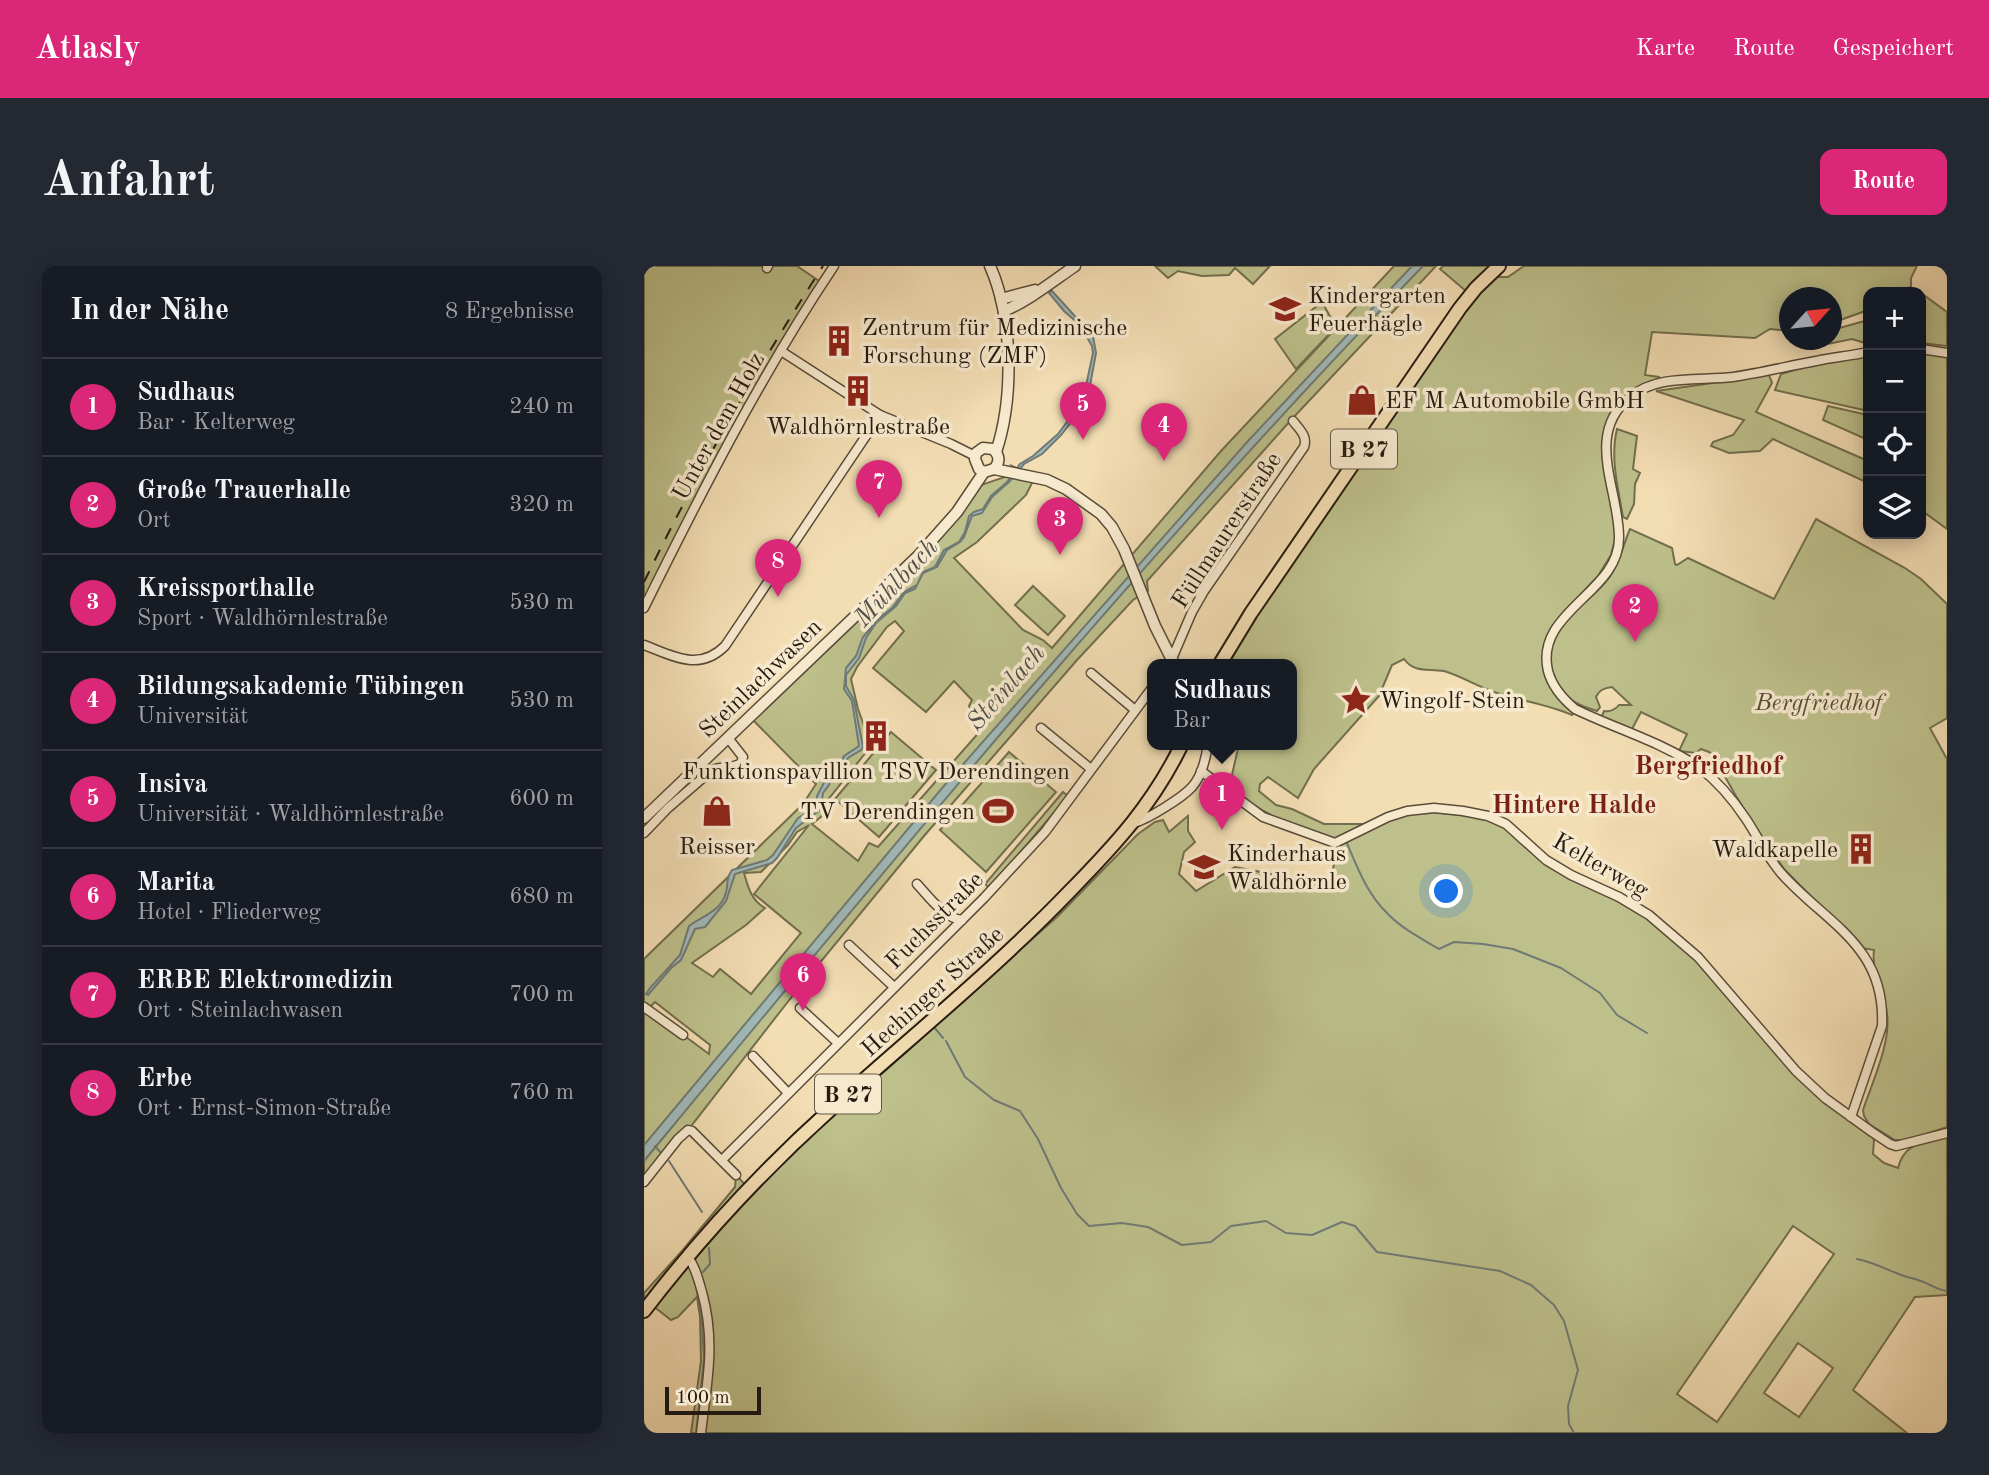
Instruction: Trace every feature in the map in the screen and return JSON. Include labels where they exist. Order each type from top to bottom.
[{"type":"main road","name":"B 27","points":[[1223,659],[1251,613],[1460,308],[1482,281],[1499,266]]},
{"type":"main road","name":"Hechinger Straße","points":[[644,1311],[712,1227],[769,1167],[1014,948],[1090,870],[1134,823],[1157,791],[1179,750]]},
{"type":"street","name":"Unter dem Holz","points":[[644,608],[710,474],[762,382],[834,266]]},
{"type":"street","name":"Steinlachwasen","points":[[644,818],[926,549],[957,512],[990,456],[1001,426],[1008,360],[1004,311],[990,266]]},
{"type":"street","points":[[1004,311],[1026,300],[1075,266]]},
{"type":"street","points":[[1001,299],[1039,289]]},
{"type":"street","points":[[1926,350],[1947,353]]},
{"type":"street","points":[[781,351],[880,415],[951,444],[990,456],[1011,469],[1066,489],[1101,514],[1115,533],[1127,558],[1169,659]]},
{"type":"street","points":[[1851,1117],[1882,1026],[1883,1013],[1874,976],[1857,944],[1782,874],[1745,817],[1709,776],[1677,754],[1575,709],[1563,698],[1547,667],[1547,647],[1549,639],[1563,618],[1603,578],[1615,557],[1620,541],[1606,454],[1606,438],[1612,420],[1623,403],[1645,388],[1662,383],[1731,377],[1863,353]]},
{"type":"street","points":[[644,645],[689,660],[709,658],[718,653],[880,415]]},
{"type":"street","name":"Füllmaurerstraße","points":[[1173,659],[1192,612],[1204,591],[1304,447],[1305,436],[1293,421]]},
{"type":"street","points":[[1091,673],[1135,710]]},
{"type":"street","name":"Fuchsstraße","points":[[722,1160],[962,920],[1045,832],[1147,694]]},
{"type":"street","points":[[1041,728],[1091,769]]},
{"type":"street","points":[[644,833],[712,770],[738,765],[743,761],[743,757],[728,738]]},
{"type":"street","name":"Hechinger Straße","points":[[1134,823],[1145,820],[1193,786],[1201,771],[1206,750]]},
{"type":"street","name":"Kelterweg","points":[[1201,771],[1263,817],[1335,843],[1388,817],[1434,808],[1488,816],[1506,824],[1546,860],[1649,915],[1698,957],[1796,1071],[1825,1098],[1851,1117],[1896,1146],[1947,1133]]},
{"type":"street","points":[[1157,791],[1170,803]]},
{"type":"street","points":[[917,884],[939,908],[954,919],[962,920]]},
{"type":"street","points":[[849,945],[894,987]]},
{"type":"street","points":[[644,1007],[683,1035]]},
{"type":"street","points":[[800,1008],[838,1043]]},
{"type":"street","points":[[753,1056],[788,1093]]},
{"type":"street","points":[[644,1182],[688,1130],[692,1130],[736,1175]]},
{"type":"street","points":[[688,1257],[695,1267],[708,1313],[710,1338],[710,1363],[701,1433]]},
{"type":"green space","points":[[644,266],[797,266],[822,283],[762,381],[644,608]]},
{"type":"green space","points":[[1155,266],[1270,266],[1253,284],[1235,268],[1229,275],[1202,276],[1178,271],[1168,278]]},
{"type":"green space","points":[[1394,266],[1436,266],[1291,420],[1147,581],[1148,591],[1133,600],[1077,660],[924,836],[644,1182],[644,959],[803,804],[816,784],[750,717],[917,557],[975,487],[1008,476],[1014,469],[1012,466],[1035,477],[1026,495],[977,542],[954,558],[1023,630],[1052,648],[1221,451]],"holes":[[[895,621],[904,631],[873,668],[926,712],[954,681],[972,700],[969,706],[982,729],[878,847],[869,843],[858,861],[812,824],[829,807],[827,801],[867,751],[867,734],[851,679],[887,627]],[[809,825],[754,894],[801,933],[751,994],[720,969],[713,977],[692,963],[746,925],[765,908],[753,897],[744,873],[761,872],[797,832]],[[655,1002],[710,1045],[709,1054],[648,1009]]]},
{"type":"green space","points":[[1443,266],[1493,266],[1467,292],[1440,269]]},
{"type":"green space","points":[[1524,266],[1917,266],[1910,287],[1863,287],[1863,312],[1842,319],[1842,287],[1779,287],[1779,330],[1770,329],[1755,338],[1652,332],[1645,375],[1659,377],[1661,380],[1634,391],[1604,436],[1602,454],[1615,524],[1611,555],[1598,576],[1561,615],[1546,638],[1543,663],[1547,680],[1554,693],[1574,713],[1572,715],[1494,692],[1444,671],[1418,669],[1404,659],[1392,665],[1379,696],[1314,769],[1298,798],[1268,777],[1260,784],[1259,791],[1276,805],[1292,809],[1324,824],[1369,824],[1334,839],[1267,813],[1229,788],[1238,750],[1297,750],[1297,659],[1232,659],[1247,629],[1473,299],[1494,277],[1508,277]]},
{"type":"green space","points":[[1926,297],[1947,312],[1947,346],[1926,344]]},
{"type":"green space","points":[[1322,302],[1336,327],[1296,369],[1275,339]]},
{"type":"green space","points":[[1863,321],[1863,342],[1852,339],[1842,341],[1842,327]]},
{"type":"green space","points":[[1926,353],[1947,356],[1947,529],[1926,514]]},
{"type":"green space","points":[[1863,356],[1863,410],[1775,390],[1781,374],[1818,363]]},
{"type":"green space","points":[[1769,375],[1772,383],[1756,412],[1863,459],[1863,481],[1773,439],[1760,451],[1729,453],[1711,446],[1713,442],[1733,435],[1744,420],[1656,391]]},
{"type":"green space","points":[[1828,406],[1863,414],[1863,438],[1823,420]]},
{"type":"green space","points":[[1617,429],[1637,436],[1633,469],[1640,473],[1635,484],[1634,504],[1627,519],[1623,517],[1616,473],[1614,451]]},
{"type":"green space","name":"Bergfriedhof","points":[[1816,519],[1905,568],[1947,604],[1947,718],[1930,728],[1947,759],[1947,1127],[1903,1140],[1895,1140],[1869,1124],[1863,1110],[1880,1063],[1887,1025],[1887,1014],[1874,967],[1874,950],[1862,948],[1785,870],[1736,796],[1720,768],[1721,761],[1701,749],[1696,753],[1679,751],[1687,734],[1641,712],[1632,729],[1601,718],[1604,711],[1613,710],[1619,705],[1631,705],[1612,687],[1597,695],[1600,707],[1597,711],[1583,706],[1563,692],[1552,670],[1552,646],[1556,634],[1571,614],[1609,578],[1619,560],[1630,529],[1672,548],[1677,565],[1688,558],[1774,599]]},
{"type":"green space","points":[[1033,586],[1065,616],[1048,635],[1015,605]]},
{"type":"green space","points":[[891,732],[936,770],[879,837],[835,799]]},
{"type":"green space","name":"TV Derendingen","points":[[1009,752],[1056,792],[986,872],[940,830]]},
{"type":"green space","points":[[1063,792],[1068,796],[990,888],[985,884]]},
{"type":"green space","points":[[1433,812],[1487,818],[1505,826],[1545,862],[1647,917],[1696,960],[1796,1073],[1871,1134],[1874,1140],[1873,1154],[1884,1163],[1898,1168],[1901,1159],[1911,1148],[1947,1137],[1947,1295],[1915,1297],[1853,1390],[1907,1433],[691,1433],[701,1361],[697,1297],[678,1317],[671,1320],[653,1306],[644,1305],[644,1293],[735,1187],[736,1175],[752,1192],[808,1137],[1057,917],[1138,834],[1155,822],[1163,820],[1169,832],[1188,816],[1188,831],[1195,842],[1184,852],[1179,874],[1196,891],[1235,867],[1312,885],[1330,881],[1339,844],[1406,814]],"holes":[[[1793,1226],[1834,1254],[1717,1422],[1677,1394]],[[1798,1343],[1833,1368],[1799,1417],[1764,1393]]]},
{"type":"water","points":[[1412,266],[1423,266],[1321,373],[1122,594],[833,932],[644,1161],[644,1145],[943,787],[1248,441]]},
{"type":"water","points":[[1052,291],[1093,336],[1096,353],[1087,402],[1042,454],[1024,464],[1009,482],[992,497],[982,513],[972,516],[964,537],[960,542],[947,550],[937,567],[923,573],[917,585],[923,572],[935,567],[944,550],[959,542],[969,516],[983,509],[991,496],[1007,482],[1020,464],[1058,434],[1083,400],[1093,353],[1092,346],[1080,325],[1049,293]]},
{"type":"water","points":[[917,585],[915,589],[905,593],[896,606],[876,623],[866,638],[859,658],[846,675],[846,686],[854,700],[863,747],[848,758],[843,767],[831,777],[823,793],[821,809],[796,828],[772,863],[735,874],[726,901],[705,927],[695,929],[681,960],[648,995],[646,994],[680,955],[689,926],[711,912],[724,899],[732,870],[767,860],[773,855],[798,818],[816,808],[817,796],[828,775],[840,765],[844,756],[859,746],[852,701],[844,689],[846,668],[856,656],[863,637],[878,619],[892,608],[904,592]]},
{"type":"waterway","points":[[1346,841],[1374,898],[1393,919],[1412,933],[1439,949],[1454,942],[1483,944],[1513,949],[1561,968],[1600,993],[1617,1015],[1647,1033]]},
{"type":"waterway","points":[[934,1027],[943,1038]]},
{"type":"waterway","points":[[946,1041],[965,1077],[994,1100],[1020,1111],[1038,1139],[1061,1188],[1077,1214],[1089,1226],[1122,1223],[1148,1227],[1182,1245],[1211,1242],[1231,1226],[1266,1221],[1286,1233],[1312,1235],[1342,1222],[1355,1226],[1377,1252],[1500,1271],[1531,1285],[1554,1305],[1564,1321],[1578,1370],[1568,1406],[1569,1424],[1574,1433]]},
{"type":"waterway","points":[[655,1146],[661,1153]]},
{"type":"waterway","points":[[669,1161],[702,1212]]},
{"type":"waterway","points":[[703,1272],[710,1264],[709,1248]]},
{"type":"waterway","points":[[1857,1259],[1947,1291]]},
{"type":"waterway","points":[[696,1285],[704,1359],[696,1433]]},
{"type":"railway","points":[[644,582],[729,421],[823,266]]},
{"type":"place","name":"Kindergarten Feuerhägle","points":[[1285,309]]},
{"type":"place","name":"Zentrum für Medizinische Forschung (ZMF)","points":[[839,341]]},
{"type":"place","name":"Waldhörnlestraße","points":[[858,391]]},
{"type":"place","name":"EF M Automobile GmbH","points":[[1362,400]]},
{"type":"place","name":"Insiva","points":[[1083,440]]},
{"type":"place","name":"Bildungsakademie Tübingen","points":[[1164,461]]},
{"type":"place","name":"ERBE Elektromedizin","points":[[879,518]]},
{"type":"place","name":"Kreissporthalle","points":[[1060,555]]},
{"type":"place","name":"Erbe","points":[[778,597]]},
{"type":"place","name":"Große Trauerhalle","points":[[1635,642]]},
{"type":"place","name":"Wingolf-Stein","points":[[1356,700]]},
{"type":"place","name":"Funktionspavillion TSV Derendingen","points":[[876,736]]},
{"type":"place","name":"Reisser","points":[[717,811]]},
{"type":"place","name":"TV Derendingen","points":[[998,811]]},
{"type":"place","name":"Sudhaus","points":[[1222,830]]},
{"type":"place","name":"Waldkapelle","points":[[1861,849]]},
{"type":"place","name":"Kinderhaus Waldhörnle","points":[[1204,867]]},
{"type":"place","name":"Marita","points":[[803,1011]]},
{"type":"district","name":"Bergfriedhof","points":[[1708,765]]},
{"type":"district","name":"Hintere Halde","points":[[1574,804]]},
{"type":"water label","name":"Mühlbach","points":[[895,582]]},
{"type":"water label","name":"Steinlach","points":[[1005,687]]}]
